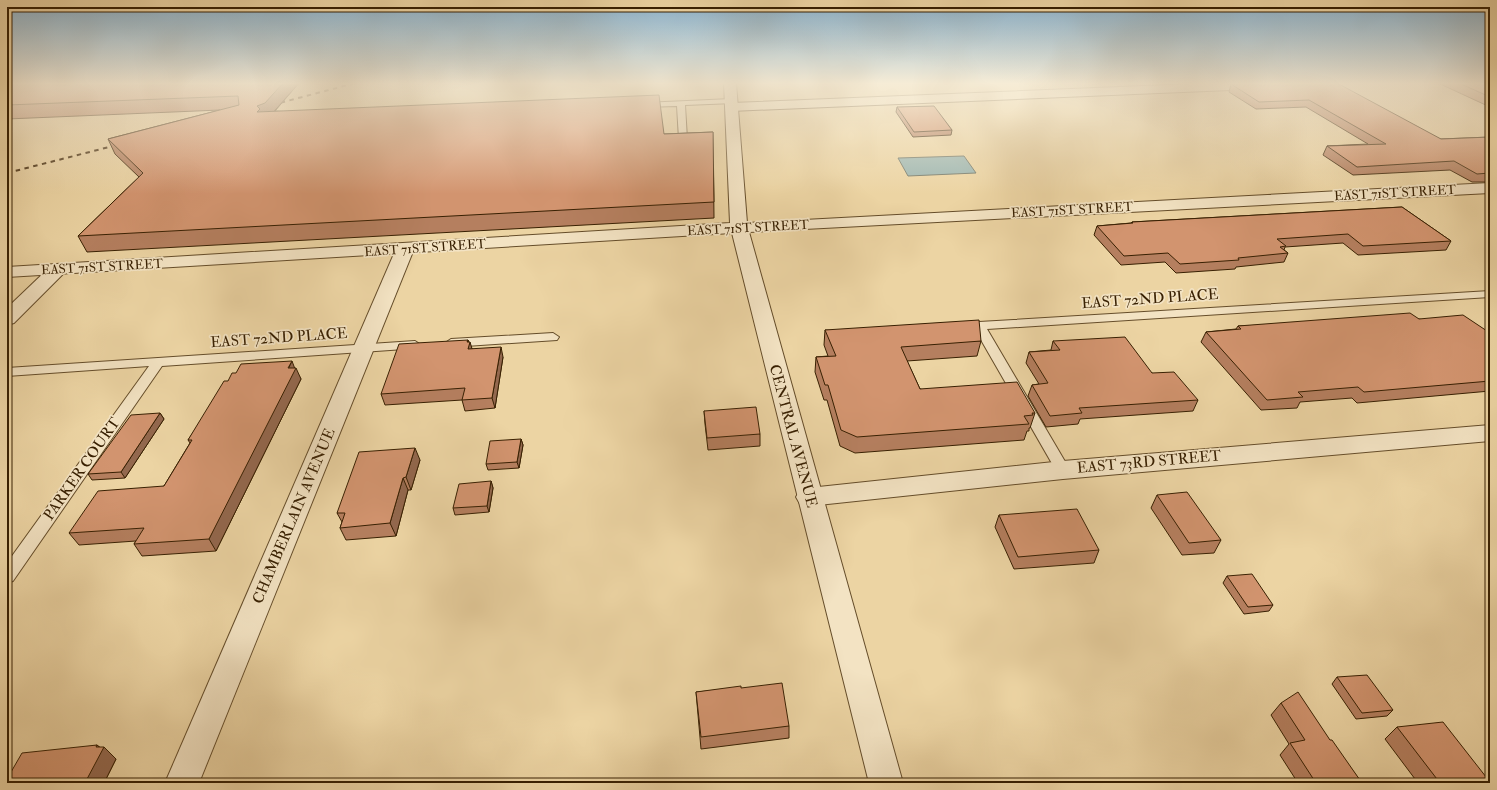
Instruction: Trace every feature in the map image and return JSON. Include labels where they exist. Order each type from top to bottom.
[{"type":"street","name":"CENTRAL AVENUE","points":[[733,120],[740,228],[809,497],[886,783]]},
{"type":"street","name":"EAST 71ST STREET","points":[[7,272],[405,250],[740,228],[1490,188]]},
{"type":"street","name":"CHAMBERLAIN AVENUE","points":[[182,783],[405,250]]},
{"type":"street","points":[[7,319],[57,270]]},
{"type":"street","name":"EAST 73RD STREET","points":[[809,497],[1062,470],[1490,433]]},
{"type":"lane","points":[[681,120],[682,138]]},
{"type":"lane","name":"EAST 72ND PLACE","points":[[1062,470],[979,326],[1490,294]]},
{"type":"lane","name":"EAST 72ND PLACE","points":[[7,372],[553,337]]},
{"type":"lane","name":"PARKER COURT","points":[[7,576],[158,362]]},
{"type":"water","points":[[964,156],[976,173],[908,176],[898,158]]},
{"type":"building","points":[[182,120],[662,120],[664,134],[713,132],[714,202],[78,236],[143,173],[108,139]]},
{"type":"building","points":[[906,120],[944,120],[952,130],[914,132]]},
{"type":"building","points":[[1344,120],[1405,120],[1441,139],[1490,137],[1490,173],[1477,174],[1454,161],[1357,167],[1327,146],[1386,144]]},
{"type":"building","points":[[1402,207],[1451,241],[1363,246],[1348,234],[1277,239],[1286,246],[1280,247],[1288,253],[1238,258],[1239,260],[1180,264],[1168,253],[1124,256],[1097,226],[1133,223],[1132,222]]},
{"type":"building","points":[[1410,313],[1419,319],[1463,315],[1490,333],[1490,381],[1364,392],[1358,387],[1298,392],[1303,397],[1267,400],[1206,332],[1241,329],[1238,326]]},
{"type":"building","points":[[979,320],[981,341],[901,347],[920,389],[1017,382],[1035,413],[1032,413],[1033,415],[1024,416],[1029,424],[857,437],[841,430],[828,385],[825,385],[816,357],[836,356],[825,330]]},
{"type":"building","points":[[1125,337],[1152,373],[1174,372],[1198,400],[1079,408],[1082,413],[1050,416],[1032,385],[1048,383],[1029,352],[1060,350],[1053,341]]},
{"type":"building","points":[[468,340],[467,342],[470,342],[468,349],[501,347],[492,398],[462,400],[465,388],[381,394],[399,344]]},
{"type":"building","points":[[292,361],[288,368],[296,368],[209,539],[134,544],[144,528],[69,533],[98,491],[164,486],[192,440],[188,440],[224,381],[228,381],[232,373],[236,373],[241,364]]},
{"type":"building","points":[[756,407],[760,434],[707,438],[704,411]]},
{"type":"building","points":[[160,413],[121,472],[88,474],[131,415]]},
{"type":"building","points":[[521,439],[517,462],[486,464],[490,441]]},
{"type":"building","points":[[415,448],[406,477],[403,478],[390,523],[340,528],[345,513],[337,513],[359,452]]},
{"type":"building","points":[[491,481],[487,506],[453,508],[459,484]]},
{"type":"building","points":[[1187,492],[1221,540],[1189,543],[1157,495]]},
{"type":"building","points":[[1077,509],[1099,550],[1018,557],[999,515]]},
{"type":"building","points":[[1252,574],[1273,605],[1248,607],[1227,576]]},
{"type":"building","points":[[1367,675],[1393,710],[1362,713],[1337,677]]},
{"type":"building","points":[[782,683],[789,726],[701,737],[696,692],[741,686],[741,688]]},
{"type":"building","points":[[1298,692],[1330,740],[1332,740],[1362,783],[1316,783],[1290,743],[1305,740],[1281,703]]},
{"type":"building","points":[[1443,722],[1490,783],[1440,783],[1397,727]]},
{"type":"building","points":[[97,745],[96,747],[104,747],[87,779],[80,779],[78,783],[7,783],[7,779],[22,753]]},
{"type":"railway","points":[[7,173],[121,144]]}]
